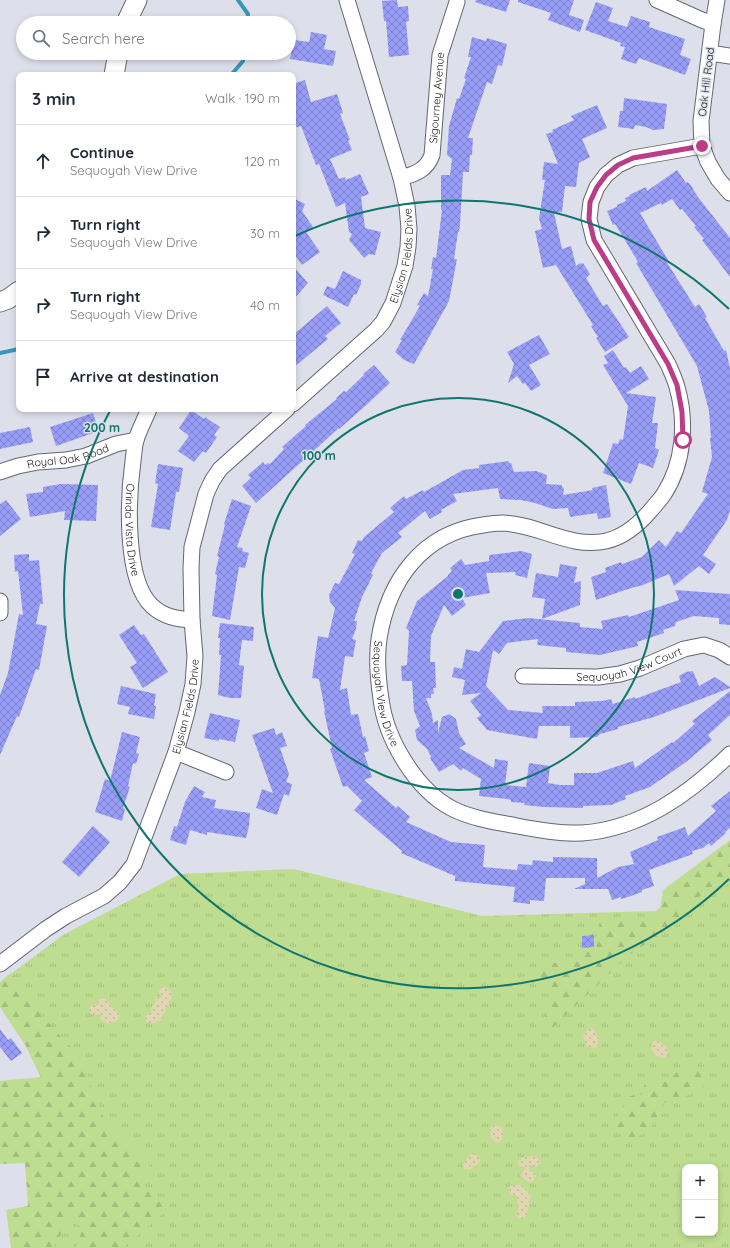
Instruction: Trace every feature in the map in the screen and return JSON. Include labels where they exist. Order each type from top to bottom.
[{"type":"main road","points":[[129,16],[137,0]]},
{"type":"main road","points":[[115,72],[117,60]]},
{"type":"main road","points":[[0,302],[8,299],[16,293]]},
{"type":"street","name":"Elysian Fields Drive","points":[[296,401],[383,322],[393,303],[405,266],[408,246],[409,229],[407,206],[401,178],[347,0]]},
{"type":"street","points":[[657,0],[713,24]]},
{"type":"street","name":"Oak Hill Road","points":[[717,0],[701,121],[702,146],[708,162],[718,179],[730,193]]},
{"type":"street","name":"Sigourney Avenue","points":[[401,178],[417,173],[430,162],[432,155],[440,55],[457,2]]},
{"type":"street","points":[[710,53],[730,56]]},
{"type":"street","name":"Sequoyah View Drive","points":[[702,146],[633,158],[618,165],[606,175],[597,187],[590,202],[589,219],[594,240],[668,364],[677,385],[682,412],[683,440],[676,469],[664,494],[645,518],[625,533],[606,541],[585,542],[563,539],[526,526],[501,523],[471,526],[447,535],[424,549],[406,568],[393,591],[384,613],[378,641],[378,674],[382,708],[394,743],[412,772],[433,797],[454,810],[481,819],[550,832],[581,833],[610,829],[639,820],[669,804],[703,780],[730,754]]},
{"type":"street","name":"Orinda Vista Drive","points":[[148,412],[136,440],[129,489],[129,518],[132,557],[138,580],[144,595],[152,606],[163,614],[175,619],[192,620]]},
{"type":"street","name":"Elysian Fields Drive","points":[[0,964],[46,929],[104,896],[120,882],[134,864],[176,752],[193,684],[195,656],[192,620],[192,547],[206,494],[220,469],[284,412]]},
{"type":"street","name":"Royal Oak Road","points":[[0,472],[18,466],[38,462],[66,460],[86,456],[116,444],[136,440]]},
{"type":"street","points":[[0,601],[0,613]]},
{"type":"street","name":"Sequoyah View Court","points":[[523,676],[598,677],[620,674],[640,668],[684,649],[704,645],[719,650],[730,657]]},
{"type":"street","points":[[176,752],[226,772]]},
{"type":"green space","points":[[730,840],[730,884],[681,904],[680,922],[630,954],[550,1030],[542,1027],[551,995],[534,977],[537,969],[596,949],[600,920],[659,917],[663,890]]},
{"type":"green space","points":[[730,847],[730,1248],[44,1248],[53,1103],[26,1046],[0,1007],[0,982],[63,935],[180,874],[294,869],[482,916],[656,911]]},
{"type":"green space","points":[[11,973],[20,983],[41,1015],[78,1055],[106,1123],[150,1163],[139,1182],[167,1210],[123,1248],[76,1248],[83,1228],[69,1220],[53,1248],[11,1248],[6,1210],[28,1206],[25,1163],[0,1164],[0,1081],[41,1077],[26,1046],[0,1007],[0,982]]},
{"type":"green space","points":[[704,1069],[707,1084],[682,1098],[664,1103],[657,1121],[634,1140],[609,1128],[630,1096],[642,1094],[645,1083],[651,1079],[664,1082],[680,1070]]},
{"type":"sand","points":[[165,987],[171,992],[172,995],[170,1001],[162,1020],[151,1024],[146,1021],[146,1016],[152,1012],[151,1008],[155,1002],[155,999],[161,998],[159,992],[160,989]]},
{"type":"sand","points":[[103,998],[106,999],[120,1014],[119,1019],[109,1023],[104,1022],[99,1018],[103,1016],[101,1014],[93,1015],[89,1011],[90,1006],[94,1004],[98,1005],[98,1000]]},
{"type":"sand","points":[[591,1028],[594,1029],[599,1040],[597,1047],[594,1048],[587,1046],[583,1036],[587,1030]]},
{"type":"sand","points":[[654,1041],[658,1041],[668,1049],[667,1057],[661,1058],[654,1054],[651,1045]]},
{"type":"sand","points":[[495,1125],[500,1126],[503,1129],[502,1140],[499,1143],[493,1139],[490,1133],[490,1128]]},
{"type":"sand","points":[[470,1154],[478,1155],[480,1162],[477,1165],[474,1165],[471,1170],[464,1169],[463,1165]]},
{"type":"sand","points":[[533,1156],[538,1158],[541,1162],[537,1167],[530,1165],[529,1172],[534,1172],[536,1175],[534,1181],[530,1183],[521,1177],[520,1175],[524,1168],[522,1166],[519,1167],[518,1162],[522,1158]]},
{"type":"sand","points":[[512,1185],[521,1185],[531,1197],[526,1216],[522,1219],[518,1218],[516,1214],[519,1206],[517,1196],[511,1196],[508,1190]]},
{"type":"building","points":[[397,0],[398,7],[408,6],[409,21],[406,22],[409,55],[389,57],[386,21],[384,21],[382,1]]},
{"type":"building","points":[[476,0],[510,0],[506,12],[475,2]]},
{"type":"building","points":[[518,0],[574,0],[569,15],[584,20],[580,32],[548,20],[551,13],[518,2]]},
{"type":"building","points":[[596,2],[613,8],[608,21],[627,27],[631,16],[650,22],[649,27],[685,39],[680,55],[691,59],[685,75],[639,58],[636,64],[621,59],[625,47],[620,46],[621,43],[585,30]]},
{"type":"building","points":[[311,32],[327,35],[324,49],[336,51],[333,66],[296,60],[296,40],[309,42]]},
{"type":"building","points":[[472,37],[486,41],[487,38],[507,44],[502,66],[498,65],[492,84],[487,82],[468,138],[473,138],[472,155],[470,155],[469,172],[463,172],[460,225],[454,259],[457,259],[449,301],[414,364],[404,360],[395,352],[402,340],[400,340],[420,306],[417,305],[424,293],[428,296],[433,269],[431,269],[433,257],[436,258],[442,210],[441,175],[450,175],[452,159],[447,155],[449,126],[457,98],[459,99],[466,79],[464,78],[471,57],[468,57]]},
{"type":"building","points":[[305,80],[311,102],[337,94],[343,113],[340,114],[350,140],[348,140],[352,150],[330,159],[339,179],[345,177],[346,180],[360,174],[369,194],[361,197],[365,228],[381,232],[375,255],[369,254],[364,258],[349,240],[352,234],[349,232],[345,203],[336,207],[319,164],[316,165],[301,126],[296,127],[296,83]]},
{"type":"building","points":[[624,98],[667,104],[664,129],[653,130],[635,125],[634,129],[618,127],[620,111],[623,111]]},
{"type":"building","points":[[597,105],[607,128],[582,139],[590,157],[579,163],[576,187],[565,186],[562,212],[554,213],[562,249],[571,246],[576,266],[583,263],[590,274],[586,278],[603,306],[607,304],[629,337],[605,352],[596,338],[598,337],[591,326],[593,325],[556,265],[543,268],[535,231],[542,229],[539,218],[545,180],[542,180],[544,162],[558,164],[546,134],[553,132],[552,130],[574,120],[571,116]]},
{"type":"building","points":[[677,170],[686,183],[687,182],[690,184],[698,197],[730,238],[730,277],[702,240],[704,239],[694,227],[696,226],[682,209],[680,210],[672,199],[662,205],[661,203],[640,213],[668,260],[666,261],[695,307],[699,304],[707,317],[705,318],[724,351],[726,350],[730,368],[730,510],[727,520],[703,555],[716,564],[709,574],[699,566],[674,586],[669,574],[643,585],[596,600],[591,577],[606,572],[605,568],[642,557],[659,540],[666,547],[677,531],[681,533],[708,494],[702,492],[712,457],[709,411],[697,366],[636,263],[638,262],[625,240],[615,224],[613,225],[607,211],[626,201],[625,198],[630,196],[629,195],[646,187],[647,191]]},
{"type":"building","points":[[296,200],[305,204],[302,211],[313,227],[306,232],[320,252],[302,265],[296,256]]},
{"type":"building","points":[[296,269],[308,283],[296,297]]},
{"type":"building","points":[[343,271],[361,280],[361,284],[356,295],[354,294],[348,307],[323,295],[327,286],[335,289]]},
{"type":"building","points":[[327,306],[341,323],[325,336],[328,339],[296,366],[296,332]]},
{"type":"building","points":[[539,335],[550,354],[529,365],[541,385],[531,391],[517,376],[508,383],[514,364],[507,352]]},
{"type":"building","points":[[613,350],[624,368],[626,367],[630,373],[641,366],[649,379],[626,393],[656,397],[652,423],[658,423],[655,448],[659,450],[653,468],[639,463],[631,484],[603,473],[613,443],[618,444],[620,439],[623,440],[628,406],[603,365],[608,363],[604,356]]},
{"type":"building","points":[[374,365],[390,383],[256,503],[242,486],[251,478],[248,475],[263,462],[265,465],[268,463],[270,464],[284,449],[282,447],[306,426],[305,425],[337,399],[336,398],[344,391],[346,392]]},
{"type":"building","points":[[190,412],[194,412],[204,419],[205,417],[220,427],[214,435],[217,437],[206,453],[203,451],[194,462],[178,451],[189,436],[179,428]]},
{"type":"building","points":[[93,413],[99,431],[56,446],[50,427]]},
{"type":"building","points":[[30,427],[33,442],[0,449],[0,433]]},
{"type":"building","points":[[509,461],[514,472],[536,471],[547,475],[546,484],[562,485],[564,488],[563,495],[593,490],[592,488],[606,485],[611,517],[598,519],[597,513],[570,517],[568,508],[553,509],[521,500],[500,499],[498,488],[453,494],[457,501],[441,510],[442,512],[430,519],[425,511],[398,533],[402,537],[382,553],[371,573],[373,575],[362,597],[354,621],[357,621],[352,639],[356,640],[353,657],[345,656],[340,690],[347,688],[351,715],[358,714],[363,737],[365,736],[369,751],[364,753],[372,777],[364,780],[396,808],[398,806],[410,817],[406,822],[451,842],[485,845],[483,867],[517,870],[518,864],[532,865],[533,860],[553,862],[553,857],[597,858],[597,878],[618,867],[634,864],[630,852],[658,840],[657,837],[685,827],[688,836],[716,811],[711,806],[730,791],[730,828],[725,832],[726,833],[711,846],[709,843],[703,848],[692,851],[693,854],[649,870],[654,886],[621,899],[621,897],[612,900],[608,889],[574,889],[585,884],[585,878],[546,878],[544,901],[530,900],[530,904],[513,902],[515,887],[455,881],[455,876],[401,853],[402,851],[354,810],[362,801],[347,786],[343,787],[330,749],[332,748],[319,679],[312,678],[318,636],[328,638],[335,608],[330,602],[329,595],[335,583],[339,584],[355,554],[352,553],[358,540],[362,541],[364,537],[394,512],[390,508],[404,496],[406,499],[423,490],[424,492],[463,470],[479,468],[479,465]]},
{"type":"building","points":[[158,464],[183,468],[179,492],[176,492],[170,530],[151,527],[158,484],[155,483]]},
{"type":"building","points":[[61,484],[98,485],[96,521],[64,520],[65,511],[30,517],[26,494],[43,492],[43,487]]},
{"type":"building","points":[[232,499],[251,506],[237,547],[243,548],[242,551],[249,553],[245,568],[239,567],[230,620],[212,616],[217,575],[215,574],[219,557],[217,556],[224,524]]},
{"type":"building","points":[[6,500],[21,519],[0,536],[0,504]]},
{"type":"building","points":[[521,551],[532,554],[527,578],[515,575],[516,572],[486,573],[490,593],[462,598],[466,605],[452,616],[444,605],[431,636],[430,662],[435,662],[436,688],[433,688],[434,694],[431,694],[431,698],[426,698],[432,714],[433,723],[438,720],[438,733],[442,717],[449,714],[456,719],[459,733],[466,744],[459,748],[494,768],[495,759],[508,761],[505,785],[526,787],[529,763],[550,766],[548,783],[560,785],[574,785],[574,773],[597,773],[633,761],[635,768],[672,742],[673,743],[695,724],[692,721],[730,691],[730,715],[708,735],[712,740],[686,762],[650,787],[625,796],[626,799],[611,805],[583,806],[583,808],[544,807],[524,805],[525,803],[511,802],[511,800],[507,799],[479,796],[481,779],[463,768],[461,771],[453,764],[439,772],[430,758],[431,757],[427,749],[417,740],[415,730],[420,726],[414,711],[412,681],[402,681],[401,666],[407,665],[409,631],[406,628],[417,601],[448,576],[452,571],[450,568],[461,559],[465,565],[489,561],[489,555]]},
{"type":"building","points":[[29,554],[29,561],[39,560],[43,604],[40,604],[36,624],[47,626],[39,670],[36,669],[19,717],[17,716],[0,755],[0,695],[8,673],[19,614],[23,615],[18,571],[15,572],[14,555]]},
{"type":"building","points":[[560,564],[577,567],[574,583],[581,581],[580,605],[542,619],[545,599],[532,597],[536,573],[558,577]]},
{"type":"building","points":[[675,590],[730,594],[730,625],[719,624],[719,618],[694,616],[676,622],[675,626],[663,630],[664,633],[637,642],[638,646],[600,655],[566,652],[566,648],[537,645],[538,639],[507,643],[499,654],[493,650],[486,686],[508,710],[543,713],[542,706],[575,706],[575,702],[602,701],[611,699],[613,704],[635,697],[635,699],[681,682],[679,676],[686,672],[693,671],[699,686],[715,677],[730,688],[654,717],[618,727],[618,729],[600,734],[597,737],[570,738],[570,726],[539,726],[537,739],[487,730],[477,718],[481,715],[470,701],[481,693],[462,695],[465,680],[452,677],[454,667],[462,669],[466,649],[479,652],[503,621],[528,618],[580,623],[580,627],[603,629],[601,621],[628,615],[629,617],[679,600]]},
{"type":"building","points":[[220,623],[254,627],[253,641],[242,640],[239,665],[244,666],[241,698],[230,698],[218,695],[221,655],[219,655],[220,638],[218,638]]},
{"type":"building","points":[[134,625],[141,635],[144,634],[168,672],[143,688],[130,667],[137,663],[119,635]]},
{"type":"building","points":[[121,686],[156,694],[154,719],[128,714],[130,707],[117,704]]},
{"type":"building","points":[[210,713],[240,720],[235,742],[204,738]]},
{"type":"building","points":[[274,728],[276,735],[282,732],[287,746],[280,748],[289,774],[286,782],[292,784],[289,796],[284,794],[277,815],[256,808],[262,789],[273,793],[252,735]]},
{"type":"building","points":[[122,732],[140,737],[136,753],[139,754],[136,764],[133,763],[128,786],[130,787],[123,808],[125,809],[122,821],[95,812],[105,779],[110,781]]},
{"type":"building","points":[[194,786],[205,792],[202,797],[216,800],[214,808],[250,813],[246,838],[207,832],[207,835],[190,830],[186,845],[170,840],[174,826],[177,827],[185,802]]},
{"type":"building","points":[[93,826],[110,842],[79,877],[62,862]]},
{"type":"building","points":[[594,935],[594,947],[582,948],[582,936]]},
{"type":"building","points":[[0,1029],[8,1040],[11,1038],[22,1053],[11,1061],[0,1047]]},
{"type":"waterway","points":[[238,0],[248,14],[248,16]]},
{"type":"waterway","points":[[234,72],[243,60]]},
{"type":"waterway","points":[[0,353],[16,350]]},
{"type":"route","points":[[683,440],[682,412],[677,385],[668,364],[594,240],[589,219],[590,202],[597,187],[606,175],[618,165],[633,158],[702,146]]}]
